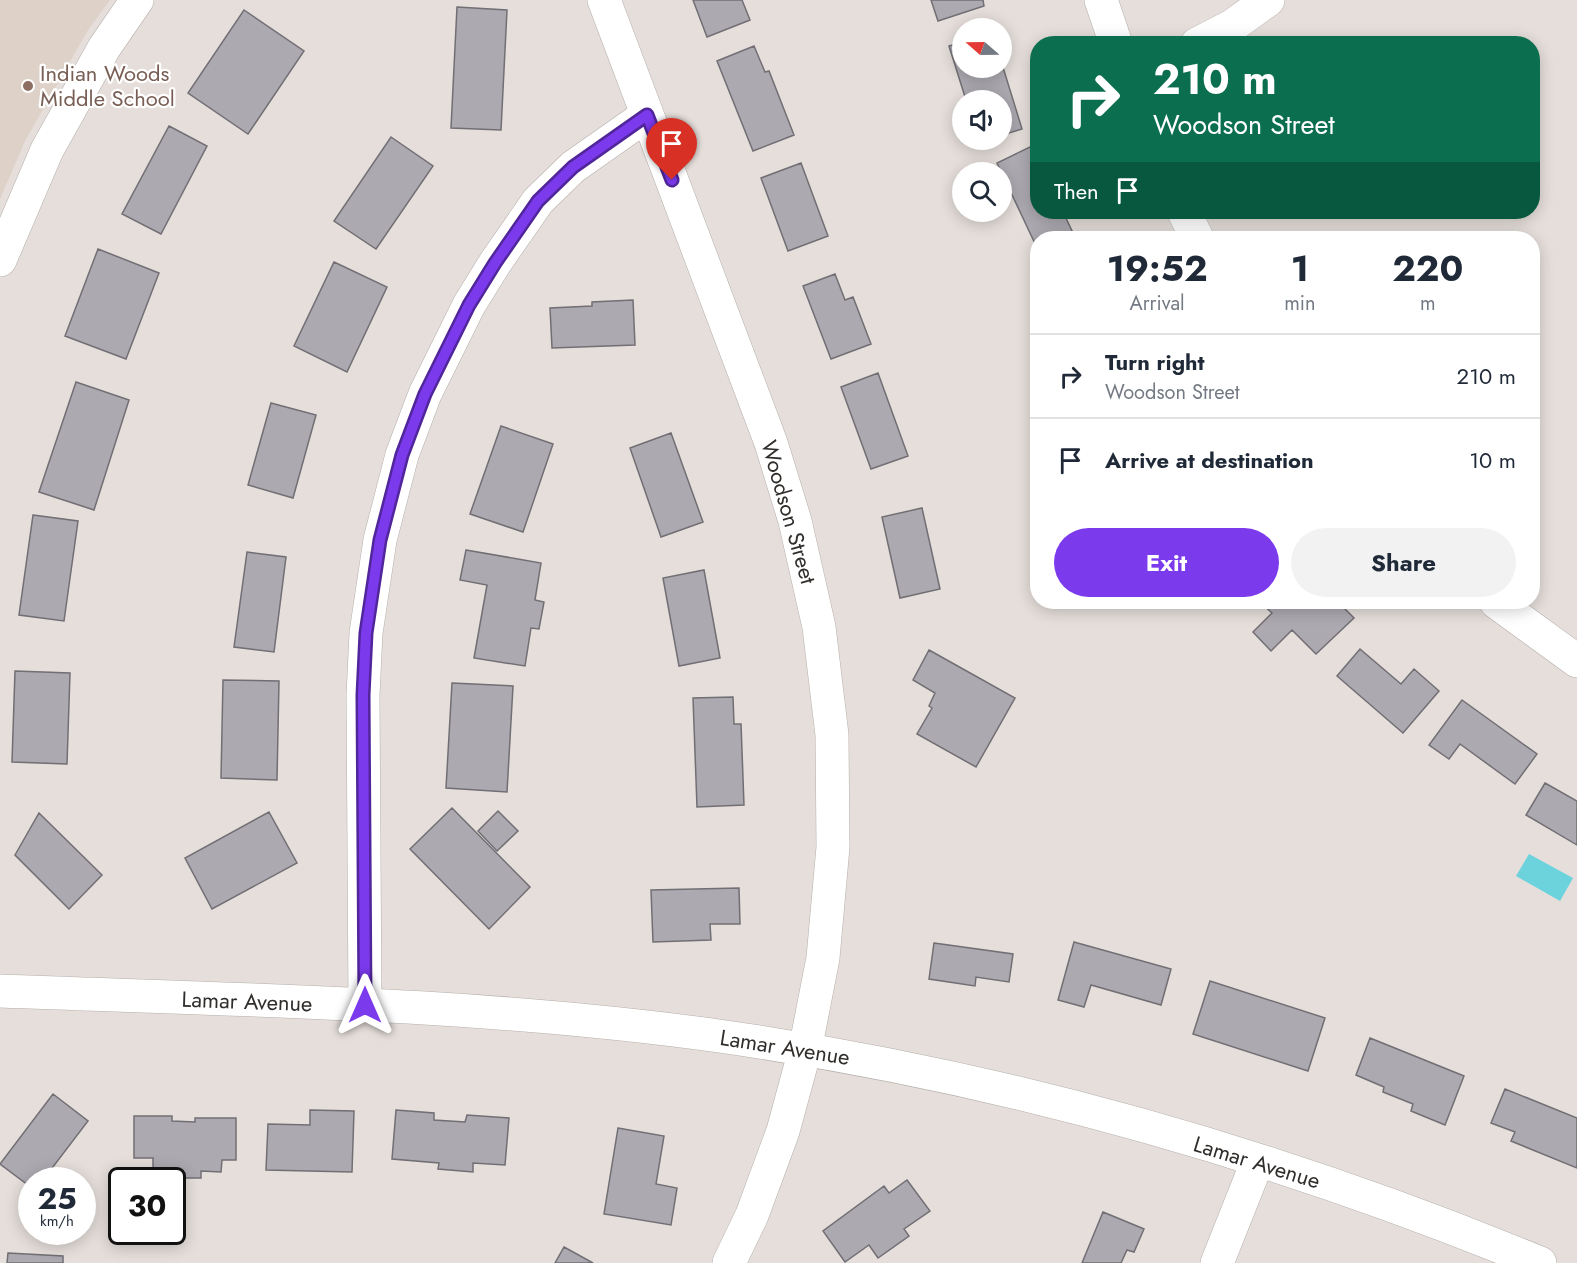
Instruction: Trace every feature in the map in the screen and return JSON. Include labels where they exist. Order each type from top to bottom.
[{"type":"street","points":[[0,260],[47,150],[104,48],[137,0]]},
{"type":"street","name":"Woodson Street","points":[[604,0],[771,444],[795,521],[819,627],[832,735],[833,847],[823,958],[805,1050],[783,1131],[752,1215],[729,1263]]},
{"type":"street","points":[[1101,0],[1113,36]]},
{"type":"street","points":[[1213,36],[1232,26],[1268,0]]},
{"type":"street","points":[[365,1005],[363,695],[366,633],[380,540],[402,455],[425,394],[469,305],[538,201],[573,167],[647,115]]},
{"type":"street","points":[[1508,609],[1573,648]]},
{"type":"street","name":"Lamar Avenue","points":[[0,991],[365,1005],[589,1021],[717,1036],[871,1060],[1066,1105],[1258,1160],[1447,1225],[1540,1263]]},
{"type":"street","points":[[1217,1263],[1258,1160]]},
{"type":"shaded area","name":"Indian Woods Middle School","points":[[0,0],[110,0],[88,30],[25,141],[0,199]]},
{"type":"water","points":[[1529,854],[1573,878],[1560,901],[1516,876]]},
{"type":"building","points":[[693,0],[742,0],[750,20],[707,37]]},
{"type":"building","points":[[931,0],[983,0],[984,6],[938,21]]},
{"type":"building","points":[[457,7],[507,10],[501,130],[451,128]]},
{"type":"building","points":[[244,10],[304,51],[248,134],[188,93]]},
{"type":"building","points":[[754,46],[765,72],[769,71],[794,135],[753,151],[717,61]]},
{"type":"building","points":[[959,78],[1006,78],[1010,90],[963,90]]},
{"type":"building","points":[[1012,96],[1022,129],[1012,132]]},
{"type":"building","points":[[169,126],[207,146],[161,234],[122,214]]},
{"type":"building","points":[[391,137],[433,166],[376,249],[334,221]]},
{"type":"building","points":[[1030,147],[1030,219],[1066,219],[1072,231],[1030,231],[1030,233],[1012,195],[1012,162],[999,162]]},
{"type":"building","points":[[801,163],[828,236],[788,251],[761,178]]},
{"type":"building","points":[[98,249],[159,273],[126,359],[65,336]]},
{"type":"building","points":[[334,262],[387,287],[347,372],[294,346]]},
{"type":"building","points":[[835,274],[845,300],[853,297],[871,344],[831,359],[803,286]]},
{"type":"building","points":[[633,300],[635,345],[552,348],[550,308],[592,306],[592,302]]},
{"type":"building","points":[[878,373],[908,456],[871,469],[841,387]]},
{"type":"building","points":[[76,382],[129,400],[94,510],[39,492]]},
{"type":"building","points":[[271,403],[316,415],[293,498],[248,485]]},
{"type":"building","points":[[501,426],[553,444],[523,532],[470,514]]},
{"type":"building","points":[[671,433],[703,522],[661,537],[630,448]]},
{"type":"building","points":[[922,508],[940,589],[900,598],[882,517]]},
{"type":"building","points":[[33,515],[78,521],[64,621],[19,615]]},
{"type":"building","points":[[466,550],[541,563],[535,600],[544,602],[539,629],[531,628],[525,666],[474,658],[487,585],[460,580]]},
{"type":"building","points":[[247,552],[286,557],[274,652],[234,647]]},
{"type":"building","points":[[704,570],[720,658],[679,666],[663,578]]},
{"type":"building","points":[[1268,609],[1345,609],[1354,618],[1316,654],[1292,630],[1271,651],[1253,632],[1272,613]]},
{"type":"building","points":[[1360,649],[1401,684],[1414,669],[1439,691],[1403,733],[1337,676]]},
{"type":"building","points":[[929,650],[1015,698],[976,767],[917,734],[932,708],[929,706],[935,693],[913,680]]},
{"type":"building","points":[[15,671],[70,673],[67,764],[12,762]]},
{"type":"building","points":[[223,680],[279,681],[277,780],[221,778]]},
{"type":"building","points":[[452,683],[513,686],[507,792],[446,788]]},
{"type":"building","points":[[733,697],[734,724],[741,724],[744,805],[697,807],[693,698]]},
{"type":"building","points":[[1462,700],[1537,754],[1515,784],[1460,744],[1449,759],[1429,745]]},
{"type":"building","points":[[1545,783],[1577,801],[1577,845],[1526,815]]},
{"type":"building","points":[[452,808],[530,887],[489,929],[410,849]]},
{"type":"building","points":[[498,811],[518,831],[497,851],[478,831]]},
{"type":"building","points":[[269,812],[297,863],[212,909],[185,858]]},
{"type":"building","points":[[39,813],[102,875],[69,909],[15,855]]},
{"type":"building","points":[[739,888],[740,924],[710,924],[711,940],[653,942],[651,890]]},
{"type":"building","points":[[1074,942],[1171,969],[1161,1005],[1091,985],[1084,1007],[1058,1000]]},
{"type":"building","points":[[934,943],[1013,954],[1009,982],[976,977],[975,986],[929,979]]},
{"type":"building","points":[[1210,981],[1325,1018],[1308,1071],[1193,1034]]},
{"type":"building","points":[[1370,1038],[1464,1076],[1445,1125],[1411,1111],[1413,1104],[1383,1092],[1384,1087],[1356,1075]]},
{"type":"building","points":[[1505,1089],[1577,1118],[1577,1168],[1511,1141],[1515,1132],[1491,1123]]},
{"type":"building","points":[[53,1094],[88,1121],[53,1167],[18,1167],[18,1178],[0,1164]]},
{"type":"building","points":[[310,1110],[354,1111],[352,1172],[266,1170],[268,1124],[310,1125]]},
{"type":"building","points":[[396,1110],[434,1113],[434,1120],[465,1122],[467,1115],[509,1118],[505,1165],[473,1163],[473,1172],[438,1169],[439,1163],[392,1159]]},
{"type":"building","points":[[134,1116],[172,1116],[172,1121],[195,1122],[195,1118],[236,1118],[236,1160],[222,1160],[221,1172],[201,1171],[201,1178],[186,1178],[186,1167],[153,1167],[153,1158],[134,1158]]},
{"type":"building","points":[[618,1128],[664,1136],[656,1184],[677,1188],[671,1225],[604,1214]]},
{"type":"building","points":[[907,1180],[930,1211],[904,1229],[909,1236],[878,1258],[869,1245],[845,1262],[823,1231],[884,1186],[889,1193]]},
{"type":"building","points":[[1103,1212],[1144,1229],[1134,1252],[1127,1250],[1121,1263],[1082,1263]]},
{"type":"building","points":[[564,1247],[593,1263],[555,1263]]},
{"type":"building","points":[[8,1253],[63,1256],[63,1263],[7,1263]]},
{"type":"place","name":"Indian Woods Middle School","points":[[28,86]]},
{"type":"route","points":[[365,1005],[363,695],[366,633],[380,540],[402,455],[425,394],[469,305],[538,201],[573,167],[647,115],[672,180]]}]
